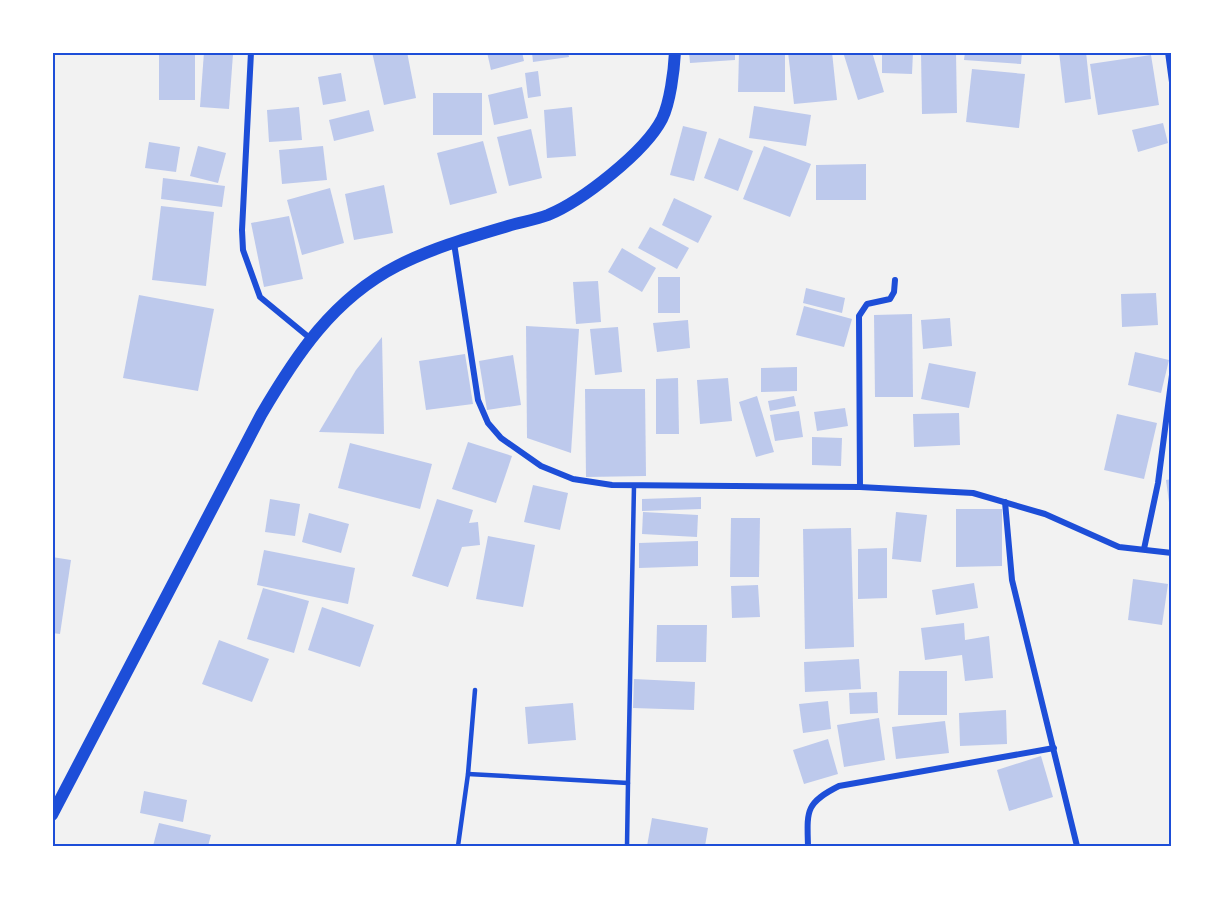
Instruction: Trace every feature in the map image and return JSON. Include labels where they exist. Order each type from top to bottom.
[{"type":"main road","points":[[52,815],[261,415],[290,366],[311,339],[347,298],[396,266],[454,242],[547,215],[573,203],[610,175],[636,152],[662,119],[674,74],[675,52]]},
{"type":"street","points":[[251,52],[242,230],[243,250],[260,297],[311,339]]},
{"type":"street","points":[[1168,52],[1172,82]]},
{"type":"street","points":[[454,242],[478,400],[488,423],[501,438],[541,466],[573,479],[612,485],[860,487],[973,494],[1045,514],[1119,547],[1172,553]]},
{"type":"street","points":[[860,487],[859,316],[867,304],[890,299],[894,292],[895,280]]},
{"type":"street","points":[[1144,549],[1158,483],[1172,375]]},
{"type":"street","points":[[1005,502],[1012,580],[1077,846]]},
{"type":"street","points":[[808,846],[810,807],[819,796],[839,786],[1054,748]]},
{"type":"lane","points":[[627,846],[634,486]]},
{"type":"lane","points":[[458,846],[468,774],[475,690]]},
{"type":"lane","points":[[468,774],[628,783]]},
{"type":"building","points":[[159,52],[195,52],[195,100],[159,100]]},
{"type":"building","points":[[204,52],[233,54],[229,109],[200,107]]},
{"type":"building","points":[[372,52],[407,52],[416,98],[384,105]]},
{"type":"building","points":[[487,52],[522,52],[524,61],[491,70]]},
{"type":"building","points":[[532,52],[568,52],[569,57],[533,62]]},
{"type":"building","points":[[689,52],[735,52],[735,60],[690,63]]},
{"type":"building","points":[[739,52],[785,52],[785,92],[738,92]]},
{"type":"building","points":[[788,52],[832,52],[837,100],[794,104]]},
{"type":"building","points":[[843,52],[872,52],[884,92],[858,100]]},
{"type":"building","points":[[882,52],[913,52],[912,74],[882,73]]},
{"type":"building","points":[[921,52],[956,52],[957,113],[922,114]]},
{"type":"building","points":[[965,52],[1022,52],[1021,64],[964,60]]},
{"type":"building","points":[[1059,52],[1086,52],[1091,99],[1065,103]]},
{"type":"building","points":[[1151,55],[1159,105],[1098,115],[1090,64]]},
{"type":"building","points":[[972,69],[1025,74],[1019,128],[966,122]]},
{"type":"building","points":[[538,71],[541,96],[528,98],[525,73]]},
{"type":"building","points":[[341,73],[346,101],[323,105],[318,77]]},
{"type":"building","points":[[522,87],[528,118],[494,125],[488,95]]},
{"type":"building","points":[[433,93],[482,93],[482,135],[433,135]]},
{"type":"building","points":[[754,106],[811,115],[806,146],[749,138]]},
{"type":"building","points":[[299,107],[302,140],[269,142],[267,110]]},
{"type":"building","points":[[572,107],[576,156],[547,158],[544,110]]},
{"type":"building","points":[[369,110],[374,131],[334,141],[329,120]]},
{"type":"building","points":[[1163,123],[1168,143],[1138,152],[1132,130]]},
{"type":"building","points":[[683,126],[707,132],[694,181],[670,175]]},
{"type":"building","points":[[531,129],[542,178],[509,186],[497,137]]},
{"type":"building","points":[[719,138],[753,151],[738,191],[704,178]]},
{"type":"building","points":[[483,141],[497,193],[450,205],[437,153]]},
{"type":"building","points":[[149,142],[180,147],[176,172],[145,168]]},
{"type":"building","points":[[198,146],[226,153],[218,183],[190,176]]},
{"type":"building","points":[[323,146],[327,180],[282,184],[279,150]]},
{"type":"building","points":[[764,146],[811,164],[790,217],[743,199]]},
{"type":"building","points":[[866,164],[866,200],[816,200],[816,165]]},
{"type":"building","points":[[163,178],[225,186],[222,207],[161,199]]},
{"type":"building","points":[[384,185],[393,233],[354,240],[345,194]]},
{"type":"building","points":[[330,188],[344,243],[302,255],[287,200]]},
{"type":"building","points":[[674,198],[712,216],[698,243],[662,225]]},
{"type":"building","points":[[161,206],[214,212],[206,286],[152,280]]},
{"type":"building","points":[[289,216],[303,279],[264,287],[251,223]]},
{"type":"building","points":[[650,227],[689,248],[677,269],[638,248]]},
{"type":"building","points":[[622,248],[656,268],[642,292],[608,272]]},
{"type":"building","points":[[658,277],[680,277],[680,313],[658,313]]},
{"type":"building","points":[[598,281],[601,322],[576,324],[573,282]]},
{"type":"building","points":[[806,288],[845,298],[842,313],[803,303]]},
{"type":"building","points":[[1156,293],[1158,325],[1122,327],[1121,294]]},
{"type":"building","points":[[139,295],[214,309],[198,391],[123,378]]},
{"type":"building","points":[[804,306],[852,319],[844,347],[796,335]]},
{"type":"building","points":[[912,314],[913,397],[875,397],[874,315]]},
{"type":"building","points":[[950,318],[952,346],[923,349],[921,320]]},
{"type":"building","points":[[688,320],[690,348],[657,352],[653,323]]},
{"type":"building","points":[[526,326],[579,329],[571,453],[527,438]]},
{"type":"building","points":[[618,327],[622,372],[595,375],[590,329]]},
{"type":"building","points":[[382,337],[384,434],[319,432],[356,370]]},
{"type":"building","points":[[1135,352],[1169,360],[1161,393],[1128,385]]},
{"type":"building","points":[[465,354],[473,404],[426,410],[419,361]]},
{"type":"building","points":[[513,355],[521,405],[487,410],[479,361]]},
{"type":"building","points":[[929,363],[976,372],[969,408],[921,399]]},
{"type":"building","points":[[797,367],[797,391],[761,392],[761,368]]},
{"type":"building","points":[[678,378],[679,434],[656,434],[656,379]]},
{"type":"building","points":[[728,378],[732,421],[700,424],[697,380]]},
{"type":"building","points":[[585,389],[645,389],[646,476],[586,477]]},
{"type":"building","points":[[757,396],[774,452],[756,457],[739,402]]},
{"type":"building","points":[[794,396],[796,406],[770,411],[768,401]]},
{"type":"building","points":[[845,408],[848,426],[817,431],[814,412]]},
{"type":"building","points":[[799,411],[803,437],[775,441],[770,415]]},
{"type":"building","points":[[959,413],[960,445],[914,447],[913,414]]},
{"type":"building","points":[[1117,414],[1157,423],[1144,479],[1104,470]]},
{"type":"building","points":[[812,437],[842,438],[841,466],[812,465]]},
{"type":"building","points":[[468,442],[512,456],[496,503],[452,489]]},
{"type":"building","points":[[350,443],[432,464],[420,509],[338,488]]},
{"type":"building","points":[[1172,479],[1172,510],[1170,510],[1166,480]]},
{"type":"building","points":[[533,485],[568,493],[560,530],[524,522]]},
{"type":"building","points":[[701,497],[701,509],[642,511],[642,499]]},
{"type":"building","points":[[270,499],[300,504],[295,536],[265,532]]},
{"type":"building","points":[[437,499],[473,510],[469,523],[478,522],[480,545],[462,547],[448,587],[412,576]]},
{"type":"building","points":[[956,509],[1002,509],[1002,566],[956,567]]},
{"type":"building","points":[[643,512],[698,515],[697,537],[642,534]]},
{"type":"building","points":[[896,512],[927,515],[921,562],[892,559]]},
{"type":"building","points":[[309,513],[349,524],[341,553],[302,542]]},
{"type":"building","points":[[731,518],[760,518],[759,577],[730,577]]},
{"type":"building","points":[[851,528],[854,647],[805,649],[803,529]]},
{"type":"building","points":[[488,536],[535,545],[523,607],[476,599]]},
{"type":"building","points":[[698,541],[698,566],[639,568],[639,543]]},
{"type":"building","points":[[887,548],[887,598],[858,599],[858,549]]},
{"type":"building","points":[[264,550],[355,568],[348,604],[257,585]]},
{"type":"building","points":[[52,557],[71,560],[60,634],[52,633]]},
{"type":"building","points":[[1133,579],[1168,584],[1162,625],[1128,620]]},
{"type":"building","points":[[974,583],[978,608],[936,615],[932,590]]},
{"type":"building","points":[[758,585],[760,617],[732,618],[731,586]]},
{"type":"building","points":[[263,588],[309,601],[294,653],[247,639]]},
{"type":"building","points":[[322,607],[374,625],[360,667],[308,650]]},
{"type":"building","points":[[964,623],[965,640],[989,636],[993,678],[965,681],[962,655],[925,660],[921,628]]},
{"type":"building","points":[[657,625],[707,625],[706,662],[656,662]]},
{"type":"building","points":[[219,640],[269,659],[252,702],[202,684]]},
{"type":"building","points":[[859,659],[861,689],[805,692],[804,662]]},
{"type":"building","points":[[899,671],[947,671],[947,715],[898,715]]},
{"type":"building","points":[[634,679],[695,682],[694,710],[633,708]]},
{"type":"building","points":[[877,692],[878,713],[850,714],[849,693]]},
{"type":"building","points":[[828,701],[831,729],[803,733],[799,704]]},
{"type":"building","points":[[573,703],[576,740],[528,744],[525,707]]},
{"type":"building","points":[[1006,710],[1007,744],[960,746],[959,713]]},
{"type":"building","points":[[879,718],[885,760],[844,767],[837,725]]},
{"type":"building","points":[[945,721],[949,753],[896,759],[892,727]]},
{"type":"building","points":[[828,739],[838,774],[804,784],[793,750]]},
{"type":"building","points":[[1041,756],[1053,797],[1009,811],[997,770]]},
{"type":"building","points":[[144,791],[187,800],[183,822],[140,813]]},
{"type":"building","points":[[652,818],[708,828],[705,846],[647,846]]},
{"type":"building","points":[[159,823],[211,835],[208,846],[153,846]]}]
